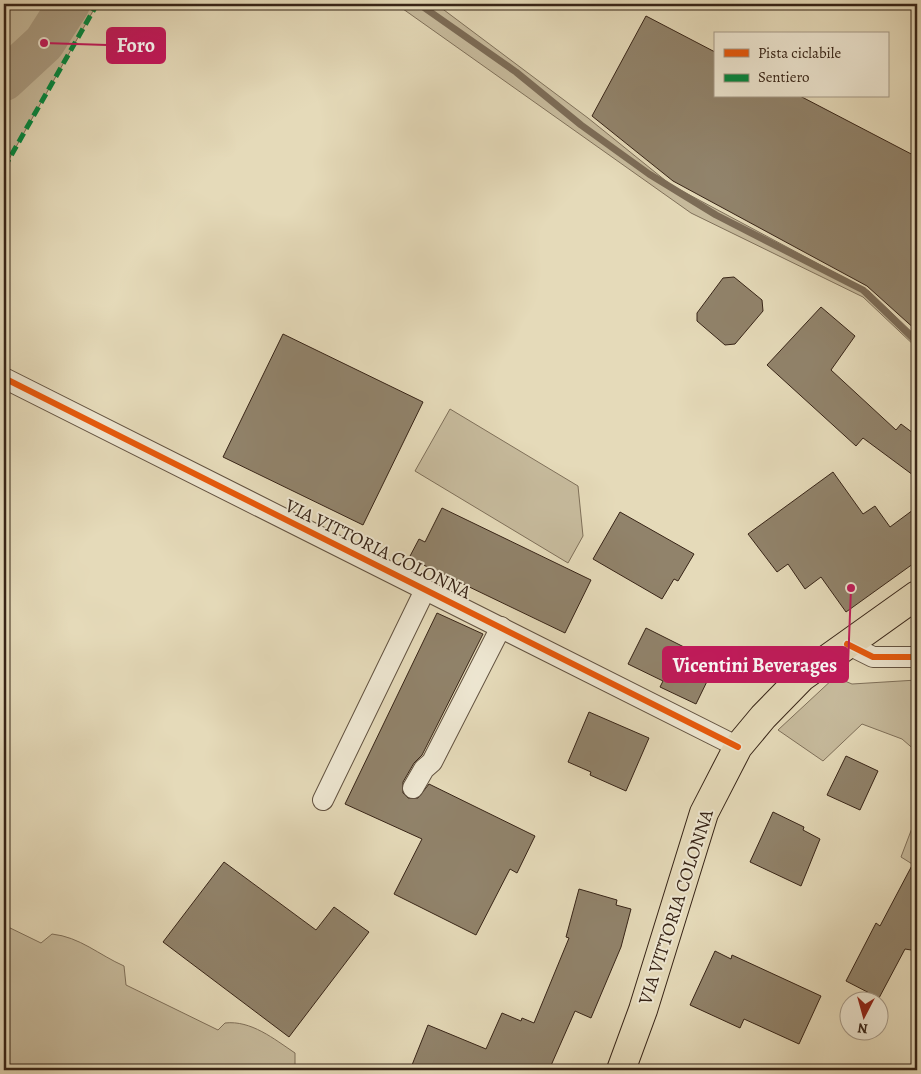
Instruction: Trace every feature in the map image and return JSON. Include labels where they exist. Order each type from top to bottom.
[{"type":"main road","name":"VIA VITTORIA COLONNA","points":[[621,1070],[643,1010],[704,813],[738,747],[763,717],[802,677],[917,595]]},
{"type":"street","name":"VIA VITTORIA COLONNA","points":[[4,378],[738,747]]},
{"type":"street","name":"VIA VITTORIA COLONNA","points":[[323,800],[426,590]]},
{"type":"street","points":[[414,788],[424,770],[432,762],[501,627]]},
{"type":"street","points":[[847,644],[872,657],[917,657]]},
{"type":"shaded area","points":[[4,4],[97,4],[4,168]]},
{"type":"shaded area","points":[[396,4],[436,4],[588,118],[671,185],[869,291],[917,337],[917,348],[863,297],[691,213]]},
{"type":"shaded area","points":[[450,409],[578,486],[583,536],[568,563],[415,471]]},
{"type":"shaded area","points":[[835,677],[852,684],[917,680],[917,752],[902,739],[862,724],[823,761],[778,730]]},
{"type":"shaded area","points":[[917,815],[917,867],[901,857]]},
{"type":"shaded area","points":[[4,925],[41,943],[52,934],[72,939],[124,966],[126,985],[218,1030],[225,1023],[244,1024],[253,1027],[295,1053],[295,1068],[300,1070],[4,1070]]},
{"type":"building","points":[[646,16],[714,51],[714,98],[804,98],[917,157],[917,331],[867,286],[673,181],[592,116]]},
{"type":"building","points":[[734,277],[762,300],[763,311],[735,344],[725,345],[697,321],[697,313],[723,278]]},
{"type":"building","points":[[821,307],[855,336],[831,370],[896,430],[901,424],[917,436],[917,478],[863,438],[856,446],[767,365]]},
{"type":"building","points":[[283,334],[423,402],[363,525],[223,457]]},
{"type":"building","points":[[833,472],[863,514],[875,506],[890,527],[917,507],[917,561],[846,612],[821,577],[805,589],[788,564],[777,572],[748,534]]},
{"type":"building","points":[[442,508],[591,580],[565,633],[409,558],[419,539],[425,542]]},
{"type":"building","points":[[620,512],[694,554],[678,581],[674,579],[662,599],[593,559]]},
{"type":"building","points":[[437,613],[483,634],[422,755],[414,763],[403,782],[403,793],[408,798],[418,798],[429,784],[535,836],[517,873],[510,869],[476,935],[394,894],[422,839],[345,804]]},
{"type":"building","points":[[646,628],[716,663],[696,704],[660,687],[663,681],[628,664]]},
{"type":"building","points":[[589,712],[649,738],[626,791],[590,775],[591,772],[568,762]]},
{"type":"building","points":[[846,756],[878,771],[860,810],[827,795]]},
{"type":"building","points":[[773,812],[804,827],[803,830],[820,839],[801,886],[750,862]]},
{"type":"building","points":[[917,856],[917,938],[911,950],[905,949],[882,992],[867,992],[846,981],[876,923],[880,926]]},
{"type":"building","points":[[224,862],[316,930],[334,907],[369,932],[289,1037],[163,942]]},
{"type":"building","points":[[579,889],[617,900],[616,905],[631,909],[621,947],[591,1018],[575,1011],[549,1070],[410,1070],[428,1025],[486,1049],[502,1013],[521,1021],[522,1018],[534,1023],[569,938],[566,937]]},
{"type":"building","points":[[715,951],[731,959],[732,955],[821,996],[799,1044],[744,1019],[740,1028],[690,1005]]},
{"type":"waterway","points":[[4,80],[44,43],[69,4]]},
{"type":"waterway","points":[[419,4],[516,72],[581,125],[649,174],[716,215],[863,290],[917,342]]},
{"type":"marked path","points":[[4,168],[97,4]]},
{"type":"cycle path","points":[[4,378],[738,747]]},
{"type":"cycle path","points":[[847,644],[873,657],[917,657]]},
{"type":"place","name":"Foro","points":[[44,43]]},
{"type":"place","name":"Vicentini Beverages","points":[[851,588]]}]
